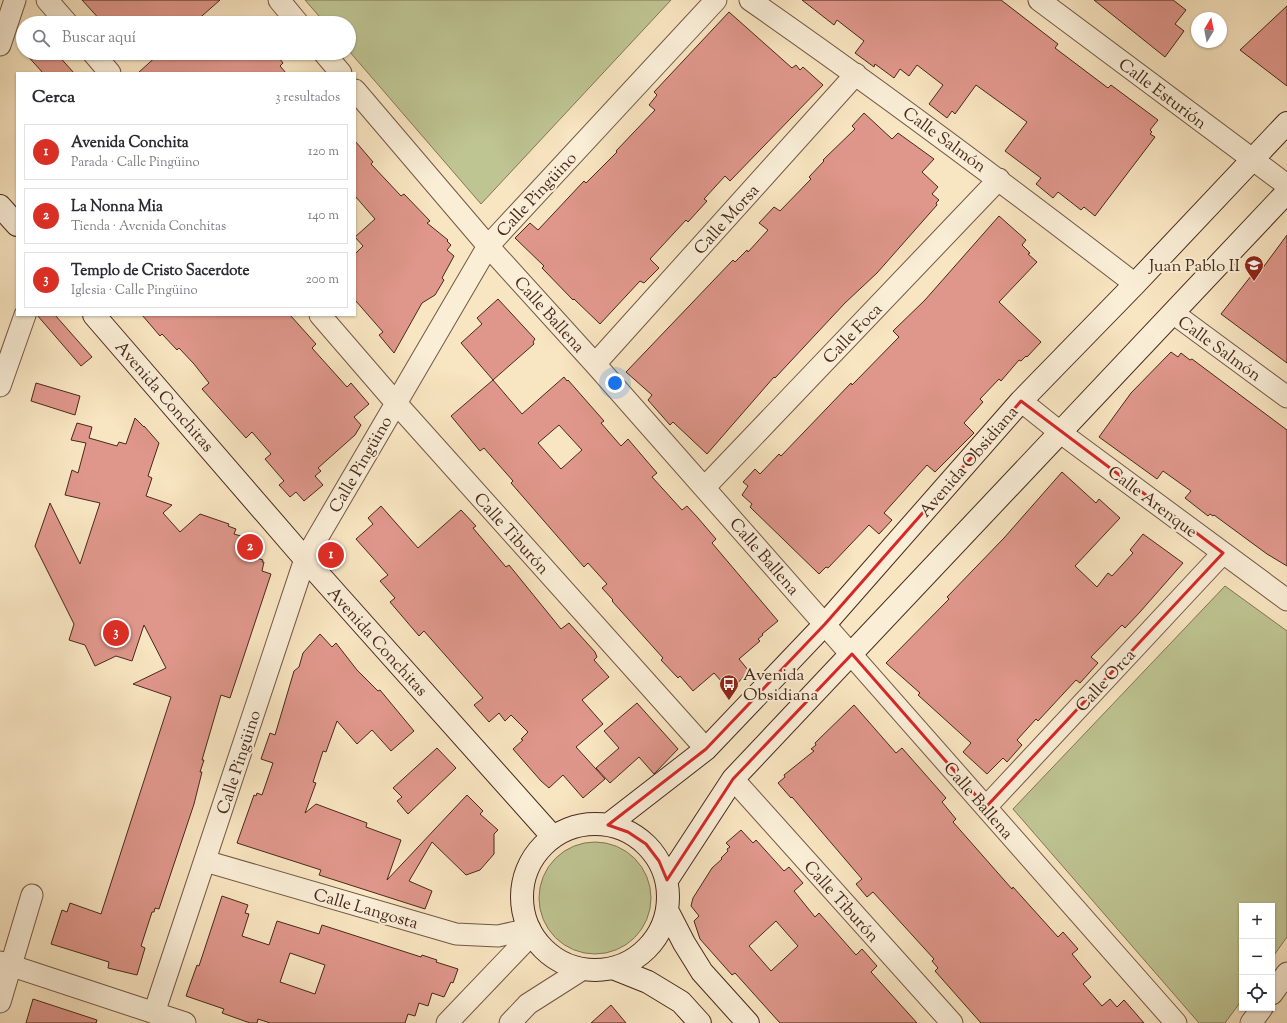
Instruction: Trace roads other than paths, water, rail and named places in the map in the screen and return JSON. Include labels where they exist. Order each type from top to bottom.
[{"type":"street","points":[[0,45],[15,0]]},
{"type":"street","points":[[47,0],[61,16]]},
{"type":"street","points":[[279,0],[292,16]]},
{"type":"street","name":"Calle Pingüino","points":[[154,1013],[305,559],[488,246],[716,0]]},
{"type":"street","name":"Calle Salmón","points":[[750,0],[856,74],[999,179],[1135,284]]},
{"type":"street","name":"Calle Esturión","points":[[1039,0],[1287,185]]},
{"type":"street","points":[[99,60],[109,72]]},
{"type":"street","points":[[330,60],[340,72]]},
{"type":"street","name":"Calle Morsa","points":[[595,364],[856,74]]},
{"type":"street","name":"Calle Ballena","points":[[356,91],[488,246],[705,487],[1176,1023]]},
{"type":"street","name":"Avenida Obsidiana","points":[[608,825],[706,749],[825,624],[1021,400],[1135,284],[1287,123]]},
{"type":"street","name":"Calle Foca","points":[[705,487],[999,179]]},
{"type":"street","points":[[667,880],[733,779],[1287,192]]},
{"type":"street","points":[[0,206],[16,224]]},
{"type":"street","name":"Calle Salmón","points":[[1173,313],[1287,396]]},
{"type":"street","points":[[0,386],[25,316]]},
{"type":"street","name":"Avenida Conchitas","points":[[95,316],[305,559],[553,837]]},
{"type":"street","name":"Calle Tiburón","points":[[321,316],[396,403],[706,749]]},
{"type":"street","name":"Calle Arenque","points":[[1021,400],[1061,432],[1287,600]]},
{"type":"street","name":"Calle Orca","points":[[986,807],[1223,553]]},
{"type":"street","name":"Calle Tiburón","points":[[733,779],[952,1023]]},
{"type":"street","points":[[700,1023],[681,1002],[648,982],[613,968],[583,969],[563,962],[546,951],[531,932],[523,910],[522,889],[528,869],[538,852],[553,837],[570,829],[589,825],[608,825],[628,832],[646,844],[659,861],[667,880],[668,910],[684,943],[702,972],[748,1023]]},
{"type":"street","name":"Calle Langosta","points":[[205,862],[456,934],[498,936],[531,932]]},
{"type":"street","points":[[0,1002],[6,964],[32,895]]},
{"type":"street","points":[[613,968],[638,956],[657,936],[668,910]]},
{"type":"street","points":[[448,1023],[531,932]]},
{"type":"street","points":[[6,964],[185,1023]]},
{"type":"street","points":[[510,1023],[528,1004],[583,969]]},
{"type":"street","points":[[1275,990],[1287,973]]},
{"type":"street","points":[[1251,1023],[1260,1011]]},
{"type":"place","name":"Juan Pablo II","points":[[1254,282]]},
{"type":"place","name":"La Nonna Mia","points":[[250,547]]},
{"type":"place","name":"Avenida Conchita","points":[[331,555]]},
{"type":"place","name":"Templo de Cristo Sacerdote","points":[[116,633]]},
{"type":"place","name":"Avenida Obsidiana","points":[[729,701]]}]
